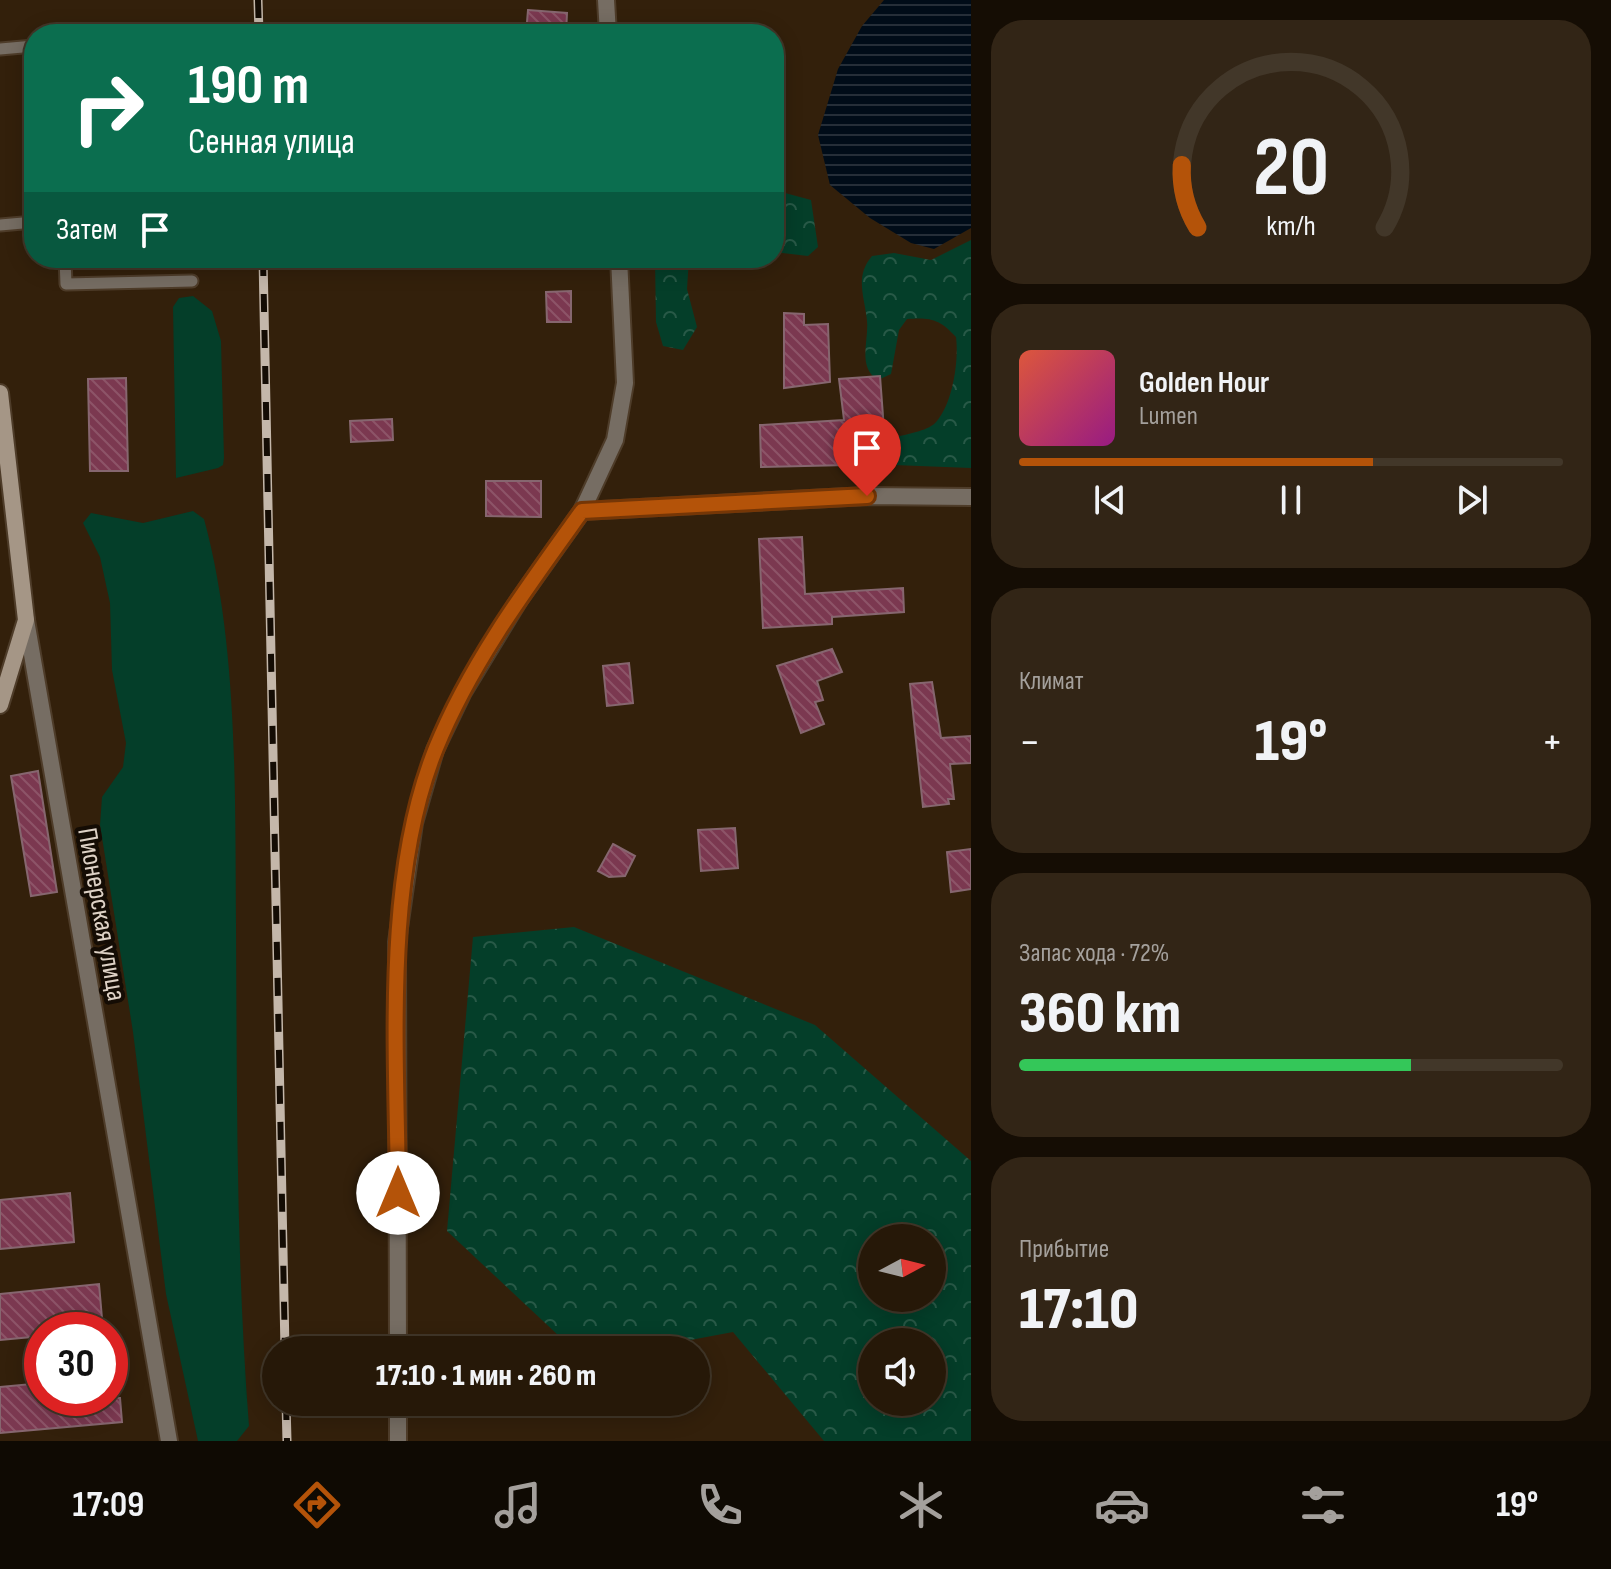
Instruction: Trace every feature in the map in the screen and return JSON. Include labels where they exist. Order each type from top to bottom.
[{"type":"street","points":[[606,0],[607,24]]},
{"type":"street","points":[[398,1336],[397,942],[414,823],[435,750],[463,692],[519,600],[582,511],[615,440],[625,383],[619,268]]},
{"type":"street","name":"Пионерская улица","points":[[0,393],[26,620],[169,1441]]},
{"type":"street","points":[[582,511],[867,496],[971,497]]},
{"type":"street","points":[[0,705],[26,620]]},
{"type":"street","points":[[398,1416],[398,1441]]},
{"type":"lane","points":[[0,49],[24,47]]},
{"type":"lane","points":[[0,225],[24,223]]},
{"type":"lane","points":[[65,268],[66,284],[192,281]]},
{"type":"green space","points":[[784,193],[811,200],[818,247],[808,256],[784,253]]},
{"type":"green space","points":[[971,240],[971,468],[894,465],[890,450],[897,437],[929,427],[943,413],[954,380],[956,337],[934,320],[907,319],[899,330],[891,374],[878,380],[872,375],[866,361],[863,272],[872,256],[894,253],[931,260]]},
{"type":"green space","points":[[655,268],[688,268],[687,289],[697,327],[683,350],[663,346],[656,322]]},
{"type":"green space","points":[[193,296],[212,311],[221,341],[224,458],[223,465],[218,468],[176,478],[173,307],[179,298]]},
{"type":"green space","points":[[193,511],[204,519],[215,567],[229,667],[232,719],[239,1238],[249,1426],[237,1441],[198,1441],[166,1294],[133,1032],[100,825],[102,797],[123,767],[126,743],[112,670],[110,603],[100,557],[83,523],[91,513],[143,523]]},
{"type":"green space","points":[[574,927],[815,1025],[971,1161],[971,1441],[824,1441],[733,1332],[710,1336],[559,1336],[447,1231],[473,937]]},
{"type":"shaded area","points":[[884,0],[971,0],[971,228],[934,249],[911,243],[870,218],[830,185],[818,135],[838,69],[862,26]]},
{"type":"building","points":[[528,10],[567,13],[566,24],[527,24]]},
{"type":"building","points":[[571,291],[571,322],[547,322],[546,292]]},
{"type":"building","points":[[784,313],[804,314],[804,325],[828,324],[830,382],[784,388]]},
{"type":"building","points":[[880,376],[886,456],[847,459],[847,465],[761,467],[760,425],[844,420],[839,379]]},
{"type":"building","points":[[126,378],[128,471],[90,471],[88,379]]},
{"type":"building","points":[[392,419],[393,440],[351,442],[350,421]]},
{"type":"building","points":[[486,481],[541,481],[541,517],[486,516]]},
{"type":"building","points":[[802,537],[805,594],[903,588],[904,612],[832,617],[832,624],[763,628],[759,539]]},
{"type":"building","points":[[832,649],[842,672],[817,681],[823,700],[815,702],[824,724],[801,733],[777,666]]},
{"type":"building","points":[[629,663],[633,703],[607,706],[603,666]]},
{"type":"building","points":[[932,682],[941,738],[971,736],[971,763],[950,764],[954,799],[948,799],[949,804],[923,807],[910,684]]},
{"type":"building","points":[[38,771],[57,892],[31,896],[11,776]]},
{"type":"building","points":[[735,828],[738,868],[701,871],[698,830]]},
{"type":"building","points":[[613,844],[635,856],[625,876],[609,877],[598,871]]},
{"type":"building","points":[[971,849],[971,889],[951,892],[947,852]]},
{"type":"building","points":[[70,1193],[74,1242],[0,1249],[0,1200]]},
{"type":"building","points":[[99,1284],[101,1312],[24,1312],[24,1338],[0,1340],[0,1294]]},
{"type":"building","points":[[24,1385],[24,1416],[122,1416],[122,1422],[0,1433],[0,1387]]},
{"type":"railway","points":[[258,0],[259,24]]},
{"type":"railway","points":[[263,268],[285,1336]]},
{"type":"railway","points":[[286,1416],[287,1441]]},
{"type":"route","points":[[398,1193],[397,942],[414,823],[435,750],[463,692],[519,600],[582,511],[867,496]]}]
